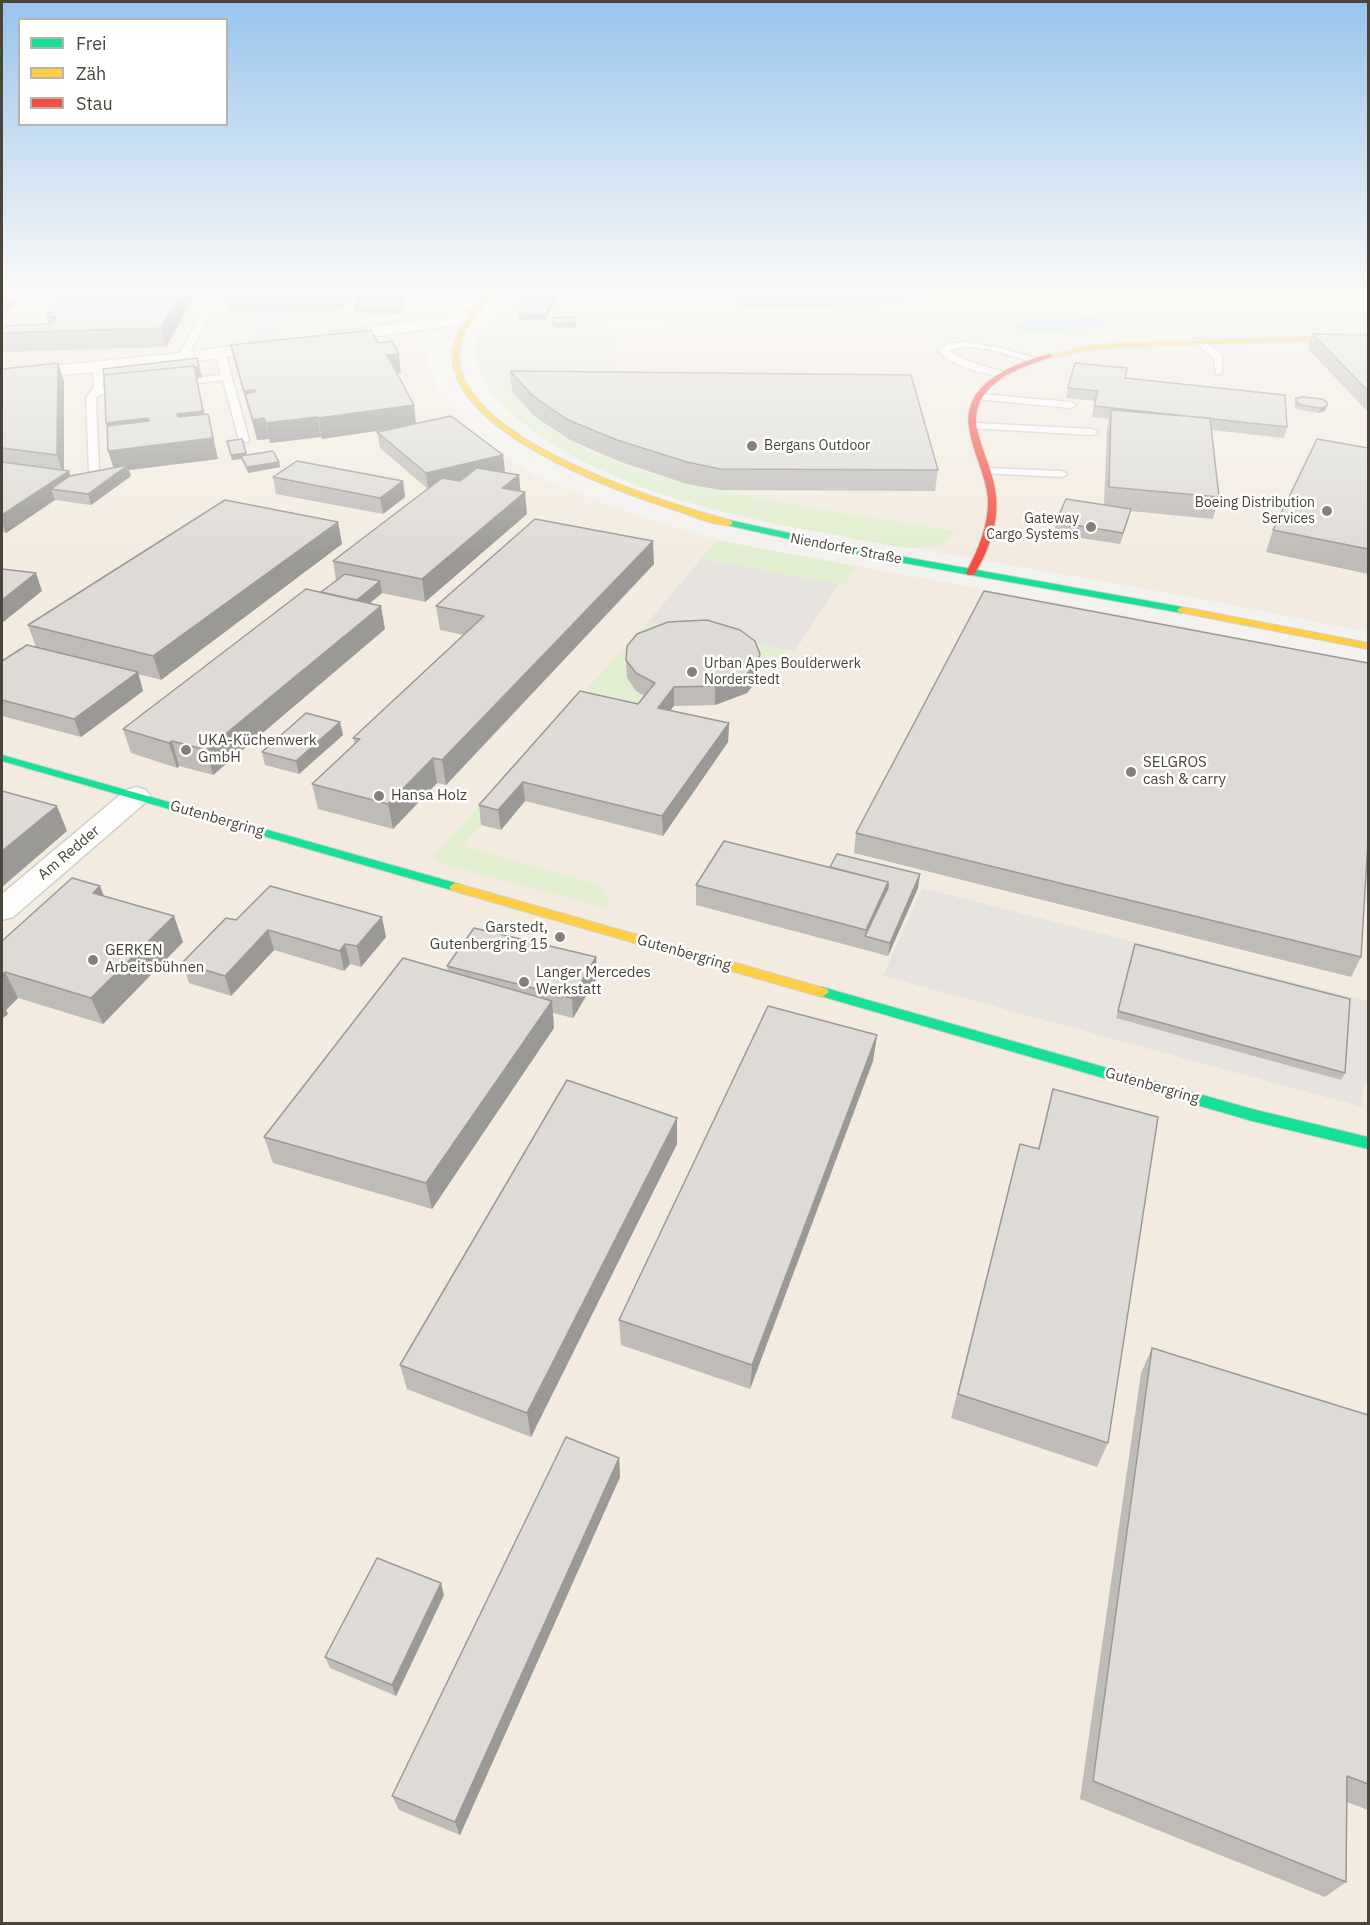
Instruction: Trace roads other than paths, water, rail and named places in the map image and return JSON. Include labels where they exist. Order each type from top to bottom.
[{"type":"street","name":"Niendorfer Straße","points":[[461,379],[484,411],[543,453],[597,479],[677,508],[763,532],[1368,646]]},
{"type":"street","points":[[971,573],[987,544],[993,516],[992,492],[972,413],[986,388],[999,379]]},
{"type":"street","name":"Gutenbergring","points":[[2,758],[1252,1115],[1368,1143]]},
{"type":"street","name":"Am Redder","points":[[2,910],[136,796]]},
{"type":"lane","points":[[94,471],[91,398],[99,387],[99,379]]},
{"type":"lane","points":[[167,384],[211,379]]},
{"type":"lane","points":[[227,379],[244,440]]},
{"type":"lane","points":[[95,392],[143,386]]},
{"type":"lane","points":[[980,397],[1071,405]]},
{"type":"lane","points":[[974,426],[1093,432]]},
{"type":"lane","points":[[987,471],[1062,474]]},
{"type":"place","name":"Bergans Outdoor","points":[[752,446]]},
{"type":"place","name":"Boeing Distribution Services","points":[[1327,511]]},
{"type":"place","name":"Gateway Cargo Systems","points":[[1091,527]]},
{"type":"place","name":"Urban Apes Boulderwerk Norderstedt","points":[[692,672]]},
{"type":"place","name":"UKA-Küchenwerk GmbH","points":[[186,750]]},
{"type":"place","name":"SELGROS cash & carry","points":[[1131,772]]},
{"type":"place","name":"Hansa Holz","points":[[379,796]]},
{"type":"place","name":"Garstedt, Gutenbergring 15","points":[[560,937]]},
{"type":"place","name":"GERKEN Arbeitsbühnen","points":[[93,960]]},
{"type":"place","name":"Langer Mercedes Werkstatt","points":[[524,982]]}]
